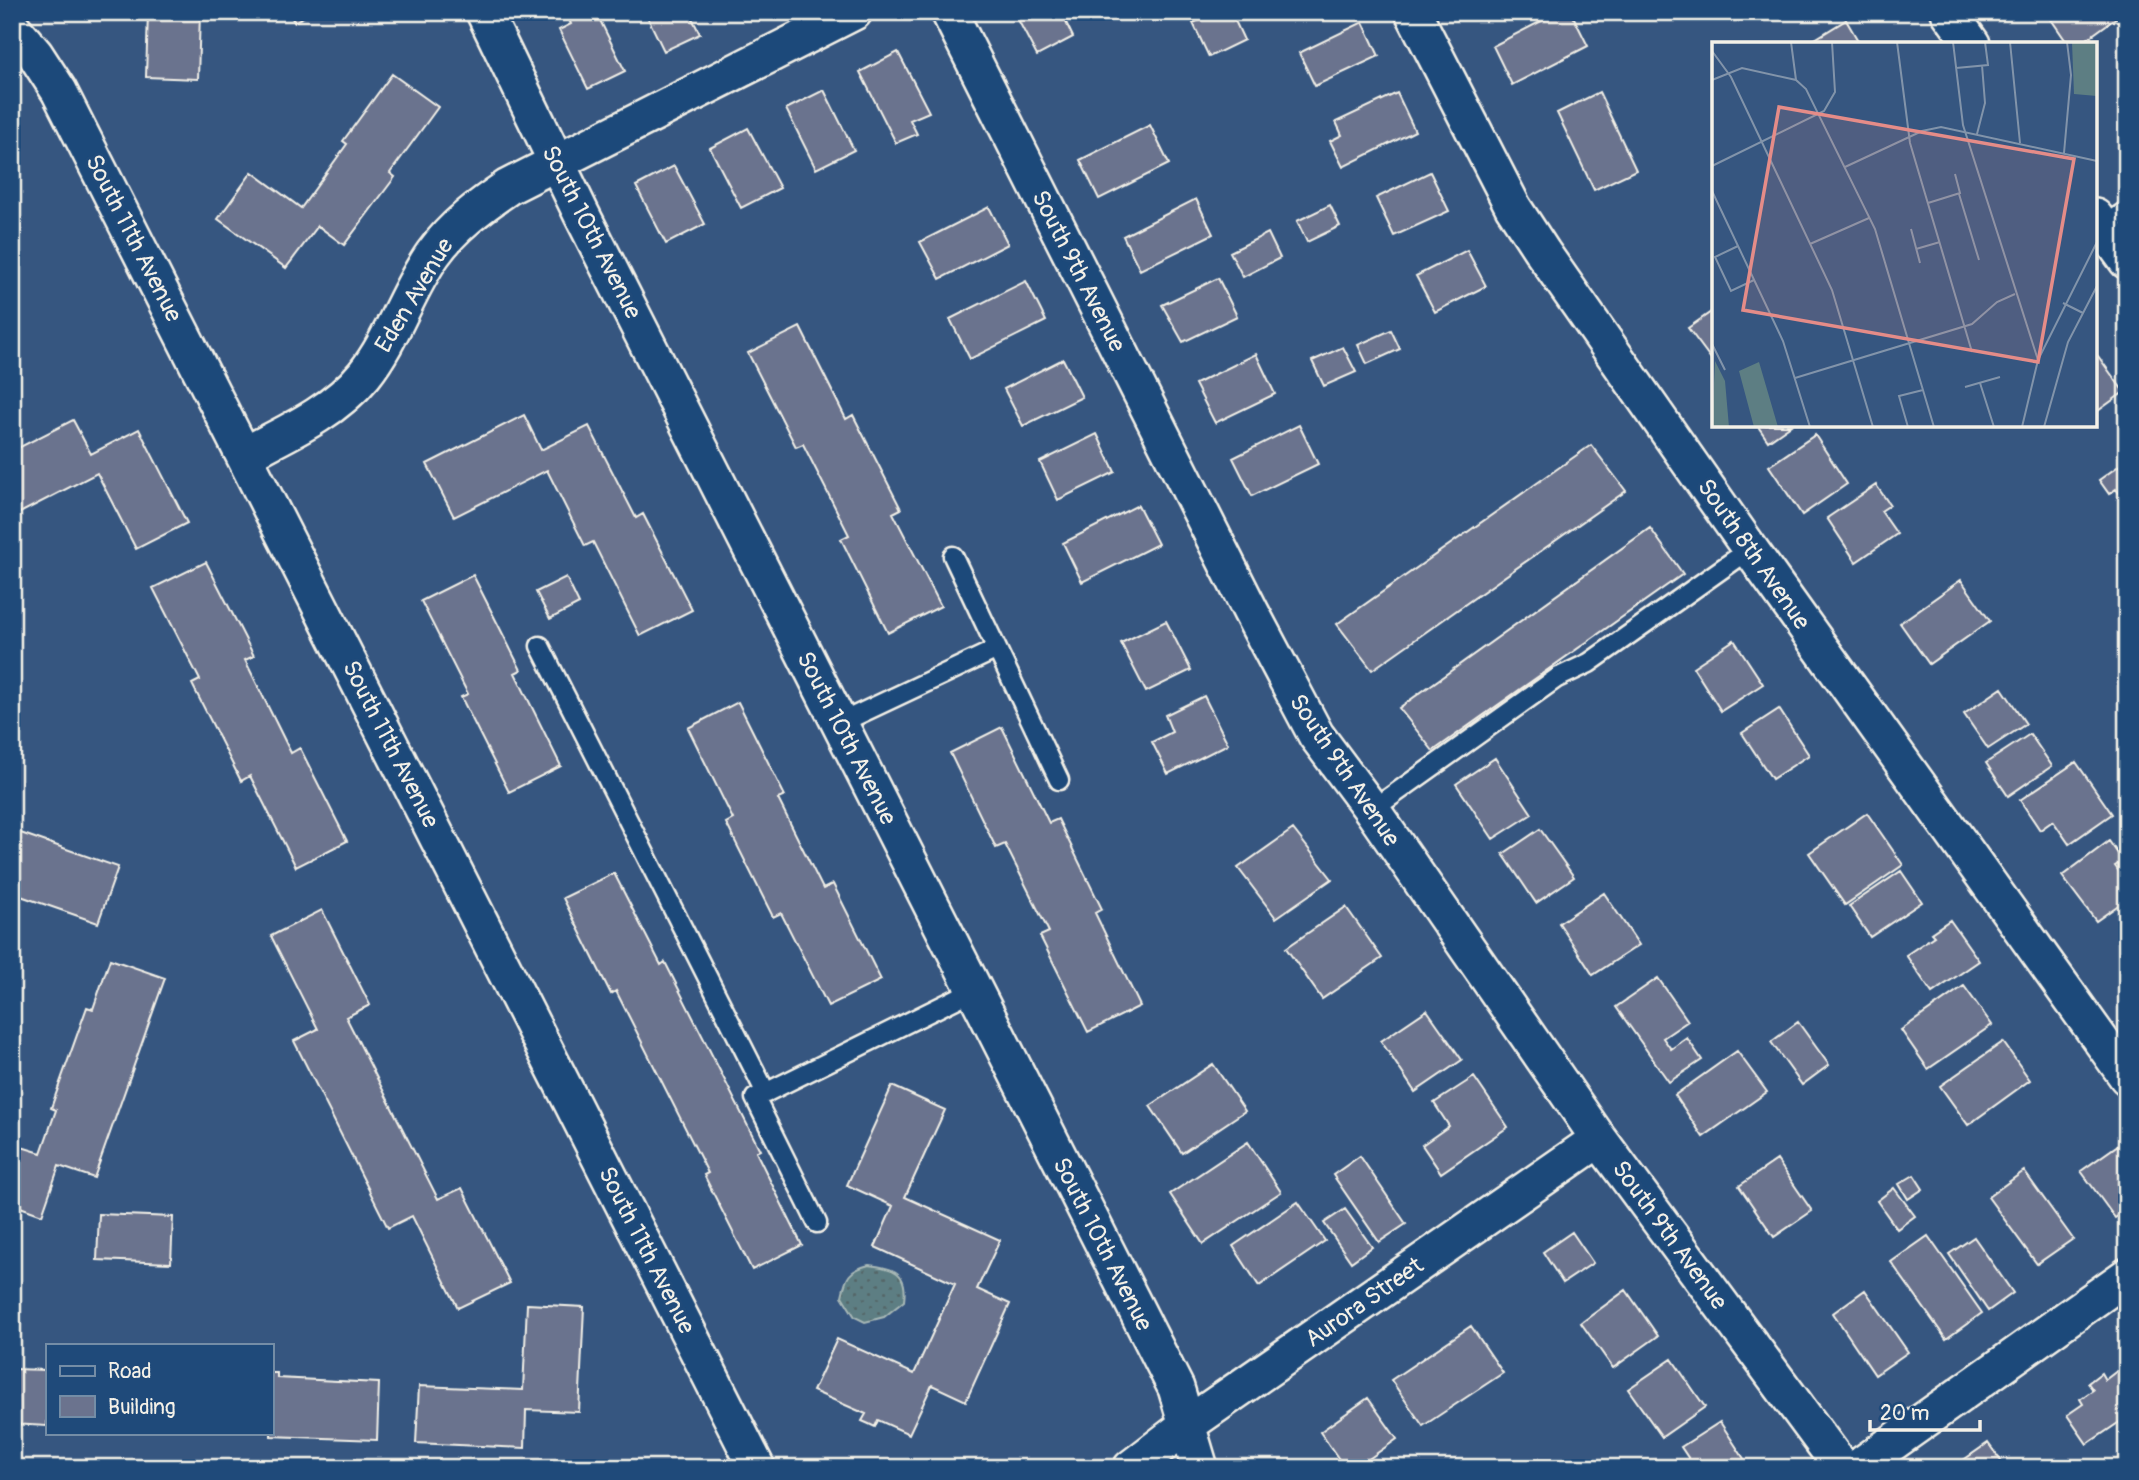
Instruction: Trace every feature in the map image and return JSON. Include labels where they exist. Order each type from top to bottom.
[{"type":"street","name":"South 10th Avenue","points":[[484,12],[556,163],[1175,1388],[1200,1468]]},
{"type":"street","name":"Eden Avenue","points":[[244,455],[313,420],[363,377],[381,350],[432,255],[453,230],[477,208],[508,187],[855,12]]},
{"type":"street","name":"South 9th Avenue","points":[[949,12],[1315,735],[1372,810],[1599,1139],[1842,1468]]},
{"type":"street","name":"South 8th Avenue","points":[[1413,12],[1513,207],[1750,549],[2127,1077]]},
{"type":"street","points":[[1949,12],[1971,42]]},
{"type":"street","name":"South 11th Avenue","points":[[12,27],[35,54],[59,91],[757,1468]]},
{"type":"street","points":[[2108,218],[2127,261]]},
{"type":"street","name":"Aurora Street","points":[[1131,1468],[1187,1425],[1599,1139]]},
{"type":"street","points":[[1857,1468],[2127,1276]]},
{"type":"lane","points":[[1372,810],[1557,678],[1589,663],[1750,549]]},
{"type":"lane","points":[[953,556],[1059,780]]},
{"type":"lane","points":[[540,646],[766,1093]]},
{"type":"lane","points":[[839,723],[997,649]]},
{"type":"lane","points":[[817,1223],[755,1098],[974,990]]},
{"type":"green space","points":[[869,1265],[897,1273],[905,1291],[904,1301],[884,1317],[865,1322],[855,1317],[842,1296],[850,1275]]},
{"type":"building","points":[[148,12],[200,12],[198,79],[146,77]]},
{"type":"building","points":[[289,12],[313,12],[294,22]]},
{"type":"building","points":[[566,12],[596,12],[625,71],[588,89],[559,30],[571,24]]},
{"type":"building","points":[[645,12],[689,12],[700,34],[664,51]]},
{"type":"building","points":[[1014,12],[1061,12],[1073,37],[1037,56]]},
{"type":"building","points":[[1216,12],[1231,12],[1244,40],[1209,57],[1193,23]]},
{"type":"building","points":[[1559,12],[1571,12],[1588,46],[1512,85],[1493,46]]},
{"type":"building","points":[[2046,12],[2124,12],[2083,42],[2067,42]]},
{"type":"building","points":[[1846,20],[1859,42],[1810,42]]},
{"type":"building","points":[[1363,22],[1379,56],[1315,86],[1299,53]]},
{"type":"building","points":[[898,52],[929,112],[910,120],[917,134],[896,143],[860,72]]},
{"type":"building","points":[[392,74],[438,107],[390,173],[395,177],[344,245],[318,226],[286,268],[218,219],[252,172],[301,208],[347,144],[343,141]]},
{"type":"building","points":[[824,90],[854,150],[816,169],[786,109]]},
{"type":"building","points":[[1599,92],[1636,170],[1594,190],[1557,113]]},
{"type":"building","points":[[1397,93],[1415,131],[1343,167],[1330,141],[1342,135],[1336,122]]},
{"type":"building","points":[[1150,125],[1169,164],[1099,199],[1080,160]]},
{"type":"building","points":[[748,128],[780,188],[741,208],[710,148]]},
{"type":"building","points":[[674,166],[705,224],[666,244],[636,186]]},
{"type":"building","points":[[1430,172],[1449,211],[1394,236],[1376,198]]},
{"type":"building","points":[[1196,199],[1213,234],[1140,270],[1123,236]]},
{"type":"building","points":[[1330,205],[1340,226],[1307,242],[1297,221]]},
{"type":"building","points":[[989,207],[1008,244],[940,279],[920,242]]},
{"type":"building","points":[[1268,233],[1280,258],[1243,277],[1230,252]]},
{"type":"building","points":[[1467,250],[1486,286],[1435,312],[1416,276]]},
{"type":"building","points":[[1218,278],[1237,316],[1183,342],[1162,305]]},
{"type":"building","points":[[1026,281],[1046,321],[970,359],[950,319]]},
{"type":"building","points":[[1712,311],[1712,360],[1688,328]]},
{"type":"building","points":[[800,327],[846,419],[853,415],[901,509],[893,513],[941,606],[888,633],[841,539],[849,535],[803,444],[796,447],[748,353]]},
{"type":"building","points":[[1391,330],[1400,349],[1367,364],[1358,345]]},
{"type":"building","points":[[1343,347],[1356,372],[1324,386],[1312,361]]},
{"type":"building","points":[[1256,354],[1275,394],[1215,423],[1195,384]]},
{"type":"building","points":[[2097,357],[2124,392],[2097,412]]},
{"type":"building","points":[[1063,359],[1082,397],[1023,426],[1004,389]]},
{"type":"building","points":[[524,415],[541,450],[589,426],[636,518],[643,514],[692,610],[640,636],[593,542],[585,546],[547,470],[454,517],[427,464]]},
{"type":"building","points":[[73,420],[91,454],[139,429],[187,523],[136,549],[97,473],[12,517],[12,451]]},
{"type":"building","points":[[1299,425],[1318,464],[1252,496],[1233,458]]},
{"type":"building","points":[[1758,427],[1788,427],[1768,441]]},
{"type":"building","points":[[1097,434],[1115,472],[1058,500],[1040,462]]},
{"type":"building","points":[[1815,435],[1847,484],[1802,515],[1769,466]]},
{"type":"building","points":[[1591,445],[1626,491],[1372,670],[1337,624]]},
{"type":"building","points":[[2127,460],[2127,504],[2116,489],[2109,494],[2099,480]]},
{"type":"building","points":[[1876,485],[1890,505],[1881,511],[1897,534],[1856,562],[1827,518]]},
{"type":"building","points":[[1138,505],[1158,544],[1082,582],[1063,543]]},
{"type":"building","points":[[1650,528],[1683,574],[1433,751],[1399,708]]},
{"type":"building","points":[[206,562],[254,656],[245,660],[291,753],[300,748],[347,841],[296,867],[250,776],[241,781],[192,684],[200,680],[153,588]]},
{"type":"building","points":[[473,575],[521,670],[515,673],[561,766],[509,792],[461,697],[468,694],[421,601]]},
{"type":"building","points":[[566,577],[579,604],[550,619],[536,592]]},
{"type":"building","points":[[1961,580],[1990,621],[1929,664],[1900,623]]},
{"type":"building","points":[[1166,621],[1191,670],[1146,692],[1121,643]]},
{"type":"building","points":[[1734,640],[1763,684],[1721,711],[1693,667]]},
{"type":"building","points":[[2002,688],[2026,724],[1988,749],[1964,714]]},
{"type":"building","points":[[1204,696],[1228,744],[1168,774],[1152,742],[1172,732],[1165,715]]},
{"type":"building","points":[[738,702],[785,796],[778,799],[823,889],[833,884],[881,980],[828,1006],[781,913],[773,917],[726,823],[733,819],[688,728]]},
{"type":"building","points":[[1779,709],[1809,755],[1772,779],[1742,733]]},
{"type":"building","points":[[1002,727],[1049,823],[1058,819],[1102,909],[1095,913],[1140,1006],[1088,1032],[1040,936],[1049,932],[1005,844],[996,848],[950,753]]},
{"type":"building","points":[[2030,734],[2052,766],[2008,796],[1986,763]]},
{"type":"building","points":[[1495,758],[1532,814],[1493,839],[1456,784]]},
{"type":"building","points":[[2076,762],[2112,814],[2069,844],[2053,821],[2040,830],[2020,800]]},
{"type":"building","points":[[1867,813],[1903,865],[1845,905],[1809,853]]},
{"type":"building","points":[[1293,829],[1332,879],[1276,918],[1238,868]]},
{"type":"building","points":[[1540,829],[1574,877],[1536,903],[1503,854]]},
{"type":"building","points":[[12,830],[118,867],[98,923],[12,893]]},
{"type":"building","points":[[2109,841],[2123,861],[2115,866],[2127,882],[2127,899],[2096,921],[2062,876]]},
{"type":"building","points":[[1901,871],[1922,902],[1870,937],[1849,906]]},
{"type":"building","points":[[614,873],[661,965],[665,962],[760,1150],[756,1152],[802,1245],[752,1270],[704,1175],[708,1173],[616,991],[611,994],[563,898]]},
{"type":"building","points":[[1604,893],[1639,945],[1593,975],[1559,923]]},
{"type":"building","points":[[1346,907],[1382,958],[1322,999],[1286,948]]},
{"type":"building","points":[[322,910],[370,1005],[346,1017],[438,1199],[462,1188],[510,1283],[458,1308],[412,1216],[388,1228],[294,1041],[318,1029],[271,936]]},
{"type":"building","points":[[1950,920],[1979,961],[1932,993],[1906,955],[1934,936],[1931,933]]},
{"type":"building","points":[[110,959],[165,978],[94,1178],[59,1166],[42,1215],[12,1204],[12,1144],[41,1153],[56,1110],[51,1108],[87,1007],[93,1009]]},
{"type":"building","points":[[1658,978],[1688,1021],[1663,1038],[1671,1049],[1687,1038],[1702,1060],[1669,1082],[1616,1007]]},
{"type":"building","points":[[1964,986],[1992,1025],[1928,1069],[1901,1030]]},
{"type":"building","points":[[1427,1010],[1462,1060],[1415,1092],[1381,1041]]},
{"type":"building","points":[[1798,1022],[1829,1065],[1802,1085],[1771,1042]]},
{"type":"building","points":[[2003,1042],[2030,1080],[1968,1125],[1940,1086]]},
{"type":"building","points":[[1737,1051],[1767,1092],[1703,1137],[1675,1095]]},
{"type":"building","points":[[1213,1064],[1245,1111],[1182,1153],[1150,1106]]},
{"type":"building","points":[[1474,1077],[1508,1127],[1441,1173],[1422,1145],[1449,1126],[1434,1103]]},
{"type":"building","points":[[892,1086],[945,1110],[905,1197],[1000,1240],[977,1289],[1010,1304],[966,1401],[932,1385],[909,1434],[878,1420],[875,1427],[862,1421],[866,1414],[813,1391],[837,1339],[914,1374],[955,1284],[875,1247],[893,1206],[847,1185]]},
{"type":"building","points":[[1248,1142],[1281,1192],[1203,1244],[1170,1194]]},
{"type":"building","points":[[2118,1145],[2127,1157],[2127,1210],[2115,1218],[2081,1171]]},
{"type":"building","points":[[1360,1156],[1406,1224],[1379,1242],[1333,1175]]},
{"type":"building","points":[[1777,1160],[1812,1211],[1774,1237],[1739,1186]]},
{"type":"building","points":[[2024,1171],[2073,1239],[2037,1264],[1988,1197]]},
{"type":"building","points":[[1914,1175],[1923,1189],[1908,1199],[1899,1184]]},
{"type":"building","points":[[1894,1188],[1915,1216],[1897,1229],[1877,1201]]},
{"type":"building","points":[[1298,1202],[1325,1241],[1259,1286],[1233,1246]]},
{"type":"building","points":[[1345,1209],[1372,1247],[1351,1262],[1324,1223]]},
{"type":"building","points":[[99,1214],[173,1217],[171,1263],[97,1260]]},
{"type":"building","points":[[1572,1232],[1593,1263],[1563,1283],[1543,1252]]},
{"type":"building","points":[[1928,1236],[1982,1313],[1946,1339],[1891,1262]]},
{"type":"building","points":[[1974,1237],[2013,1293],[1988,1311],[1949,1254]]},
{"type":"building","points":[[1626,1290],[1658,1336],[1613,1368],[1581,1323]]},
{"type":"building","points":[[1865,1290],[1908,1352],[1875,1375],[1833,1313]]},
{"type":"building","points":[[527,1304],[584,1307],[579,1412],[526,1410],[525,1448],[416,1443],[419,1386],[523,1390]]},
{"type":"building","points":[[1471,1326],[1503,1373],[1423,1426],[1391,1380]]},
{"type":"building","points":[[1672,1359],[1705,1407],[1662,1437],[1628,1389]]},
{"type":"building","points":[[2122,1367],[2127,1374],[2127,1417],[2087,1444],[2067,1415],[2083,1404],[2080,1399],[2093,1390],[2088,1383],[2101,1373],[2105,1380]]},
{"type":"building","points":[[12,1369],[46,1370],[46,1426],[12,1424]]},
{"type":"building","points":[[273,1373],[277,1373],[277,1378],[379,1383],[377,1440],[271,1436]]},
{"type":"building","points":[[1368,1398],[1397,1439],[1356,1468],[1345,1468],[1320,1432]]},
{"type":"building","points":[[1720,1422],[1750,1468],[1695,1468],[1681,1447]]},
{"type":"building","points":[[1988,1443],[2006,1468],[1952,1468]]}]
